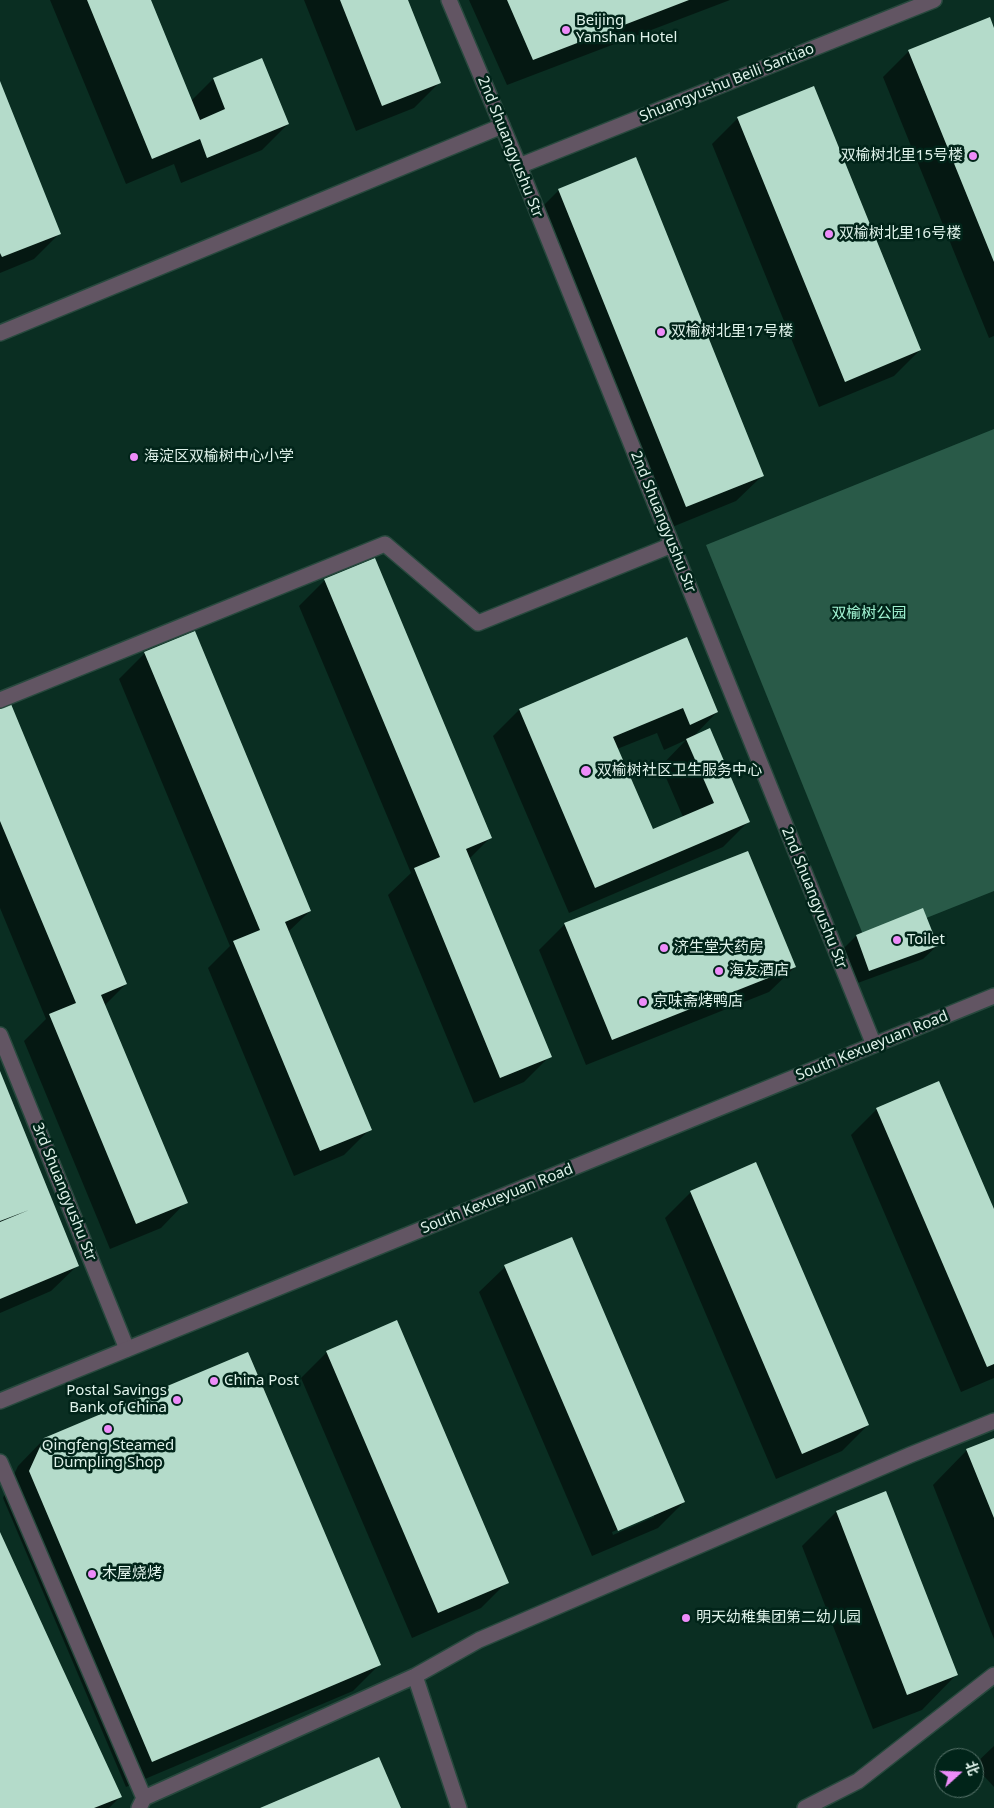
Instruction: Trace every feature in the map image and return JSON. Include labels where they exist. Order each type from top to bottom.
[{"type":"street","name":"2nd Shuangyushu Str","points":[[449,0],[519,166],[874,1045]]},
{"type":"street","name":"Shuangyushu Beili Santiao","points":[[519,166],[934,0]]},
{"type":"street","points":[[0,333],[502,126]]},
{"type":"street","points":[[0,700],[385,544],[478,623],[672,545]]},
{"type":"street","name":"South Kexueyuan Road","points":[[0,1401],[994,996]]},
{"type":"street","name":"3rd Shuangyushu Str","points":[[0,1035],[127,1349]]},
{"type":"street","points":[[0,1462],[141,1803],[415,1676],[479,1640],[994,1421]]},
{"type":"street","points":[[805,1808],[858,1781],[994,1675]]},
{"type":"street","points":[[415,1676],[459,1808]]},
{"type":"green space","name":"双榆树公园","points":[[994,429],[994,891],[866,942],[706,545]]},
{"type":"building","points":[[87,0],[151,0],[200,120],[225,109],[213,78],[262,58],[289,124],[207,158],[200,139],[152,159]]},
{"type":"building","points":[[340,0],[408,0],[441,83],[382,106]]},
{"type":"building","name":"Beijing Yanshan Hotel","points":[[507,0],[689,0],[533,60]]},
{"type":"building","name":"双榆树北里15号楼","points":[[990,17],[994,28],[994,262],[908,50]]},
{"type":"building","points":[[0,81],[61,234],[2,257],[0,253]]},
{"type":"building","name":"双榆树北里16号楼","points":[[814,86],[921,350],[845,382],[737,117]]},
{"type":"building","name":"双榆树北里17号楼","points":[[636,157],[764,476],[686,507],[558,189]]},
{"type":"building","points":[[375,558],[492,838],[466,849],[552,1057],[500,1078],[414,868],[440,857],[324,579]]},
{"type":"building","points":[[195,631],[311,911],[285,922],[372,1130],[320,1151],[233,941],[260,930],[144,652]]},
{"type":"building","name":"双榆树社区卫生服务中心","points":[[687,637],[718,712],[690,725],[683,708],[613,737],[653,829],[714,803],[686,739],[710,728],[750,822],[595,888],[519,709]]},
{"type":"building","points":[[11,704],[127,984],[101,995],[188,1203],[136,1224],[49,1014],[76,1003],[0,821],[0,709]]},
{"type":"building","points":[[748,851],[796,967],[612,1040],[564,923]]},
{"type":"building","name":"Toilet","points":[[923,908],[938,946],[869,971],[856,935]]},
{"type":"building","points":[[0,1071],[79,1266],[0,1299],[0,1222],[29,1210],[0,1221]]},
{"type":"building","points":[[939,1081],[994,1209],[994,1364],[987,1367],[876,1108]]},
{"type":"building","points":[[756,1162],[869,1425],[802,1454],[690,1191]]},
{"type":"building","points":[[572,1237],[685,1502],[618,1531],[504,1265]]},
{"type":"building","points":[[397,1320],[509,1583],[438,1613],[326,1351]]},
{"type":"building","points":[[248,1352],[381,1665],[152,1762],[29,1471],[44,1438]]},
{"type":"building","points":[[994,1438],[994,1518],[966,1449]]},
{"type":"building","points":[[886,1491],[958,1675],[907,1695],[836,1511]]},
{"type":"building","points":[[0,1532],[122,1797],[94,1808],[0,1808]]},
{"type":"building","points":[[379,1757],[401,1808],[260,1808]]},
{"type":"place","name":"Beijing Yanshan Hotel","points":[[566,30]]},
{"type":"place","name":"双榆树北里15号楼","points":[[973,156]]},
{"type":"place","name":"双榆树北里16号楼","points":[[829,234]]},
{"type":"place","name":"双榆树北里17号楼","points":[[661,332]]},
{"type":"place","name":"海淀区双榆树中心小学","points":[[134,457]]},
{"type":"place","name":"双榆树社区卫生服务中心","points":[[586,771]]},
{"type":"place","name":"Toilet","points":[[897,940]]},
{"type":"place","name":"济生堂大药房","points":[[664,948]]},
{"type":"place","name":"海友酒店","points":[[719,971]]},
{"type":"place","name":"京味斋烤鸭店","points":[[643,1002]]},
{"type":"place","name":"China Post","points":[[214,1381]]},
{"type":"place","name":"Postal Savings Bank of China","points":[[177,1400]]},
{"type":"place","name":"Qingfeng Steamed Dumpling Shop","points":[[108,1429]]},
{"type":"place","name":"木屋烧烤","points":[[92,1574]]},
{"type":"place","name":"明天幼稚集团第二幼儿园","points":[[686,1618]]}]
